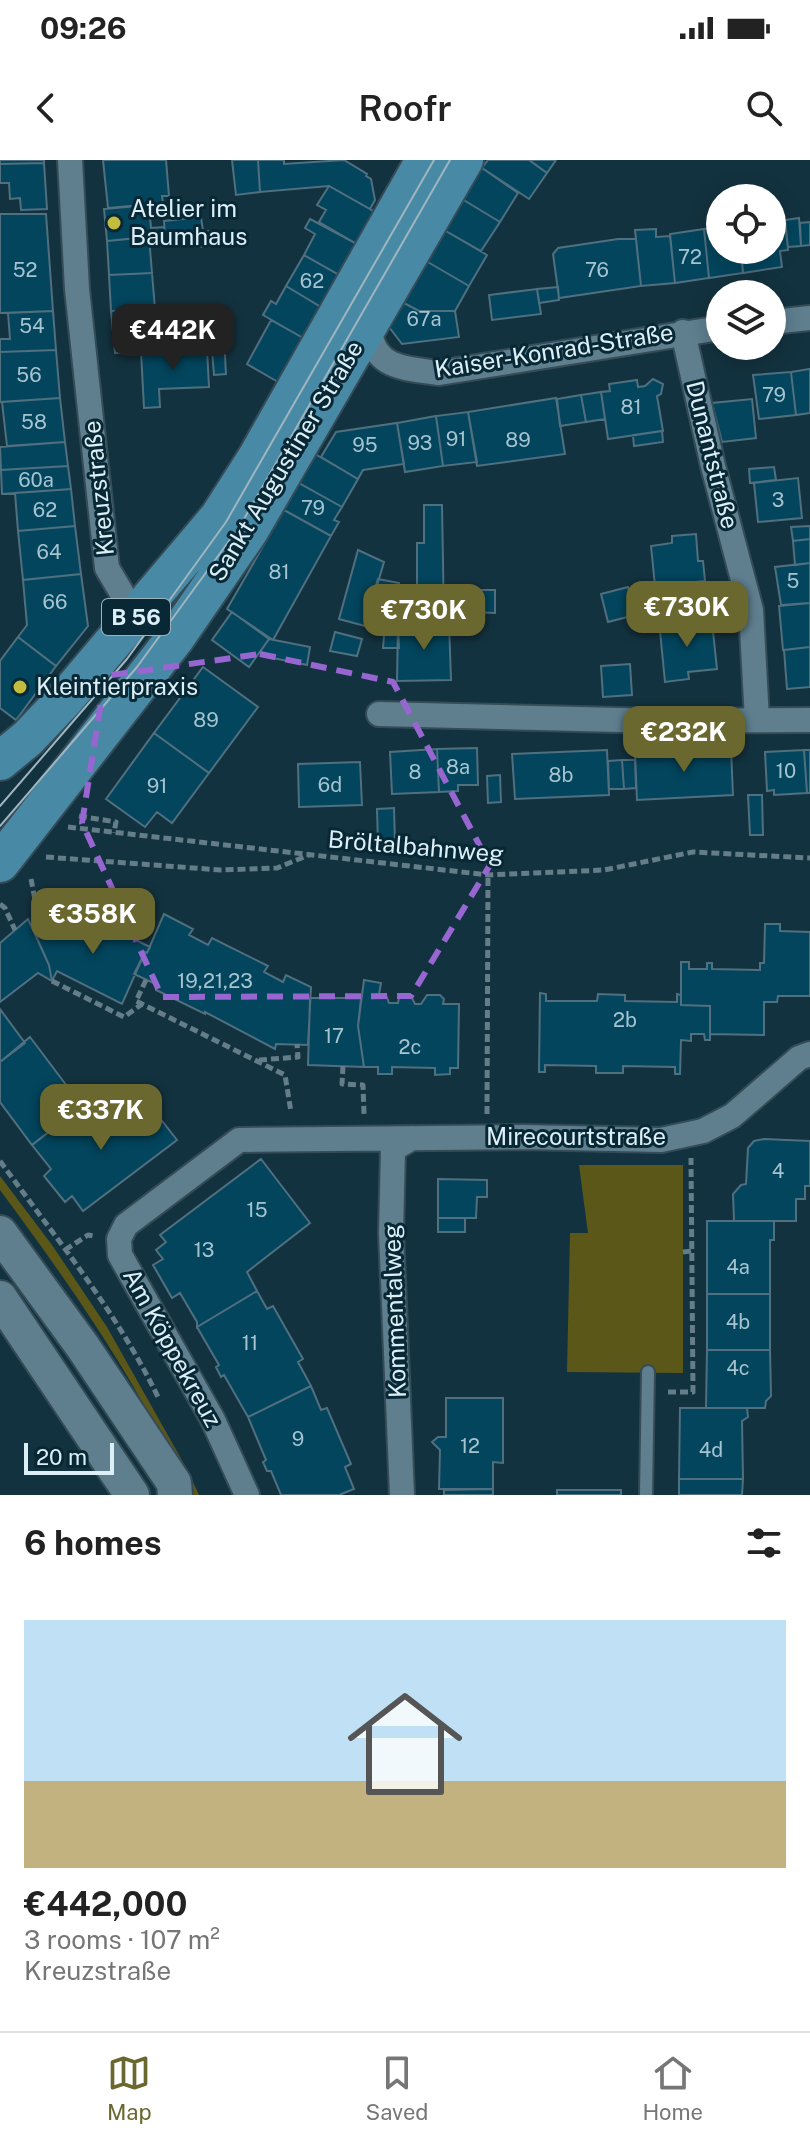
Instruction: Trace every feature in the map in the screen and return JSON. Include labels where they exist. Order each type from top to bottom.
[{"type":"main road","name":"Sankt Augustiner Straße","points":[[9,745],[136,617],[227,506],[425,160]]},
{"type":"main road","name":"Sankt Augustiner Straße","points":[[20,865],[249,531],[464,160]]},
{"type":"main road","points":[[0,1233],[108,1384],[174,1483],[175,1495]]},
{"type":"main road","points":[[0,1298],[132,1495]]},
{"type":"street","name":"Kreuzstraße","points":[[70,160],[77,289],[107,568],[136,617]]},
{"type":"street","points":[[786,321],[810,318]]},
{"type":"street","name":"Kaiser-Konrad-Straße","points":[[369,322],[369,337],[374,350],[388,363],[406,369],[439,373],[706,330]]},
{"type":"street","name":"Dunantstraße","points":[[683,332],[713,466],[751,610],[757,720]]},
{"type":"street","points":[[379,714],[660,721],[810,720]]},
{"type":"street","name":"Mirecourtstraße","points":[[412,1138],[661,1140],[691,1134],[732,1116],[799,1058],[810,1054]]},
{"type":"street","name":"Am Köppekreuz","points":[[247,1495],[193,1384],[127,1269],[120,1255],[119,1239],[126,1225],[239,1140],[412,1138]]},
{"type":"street","name":"Kommentalweg","points":[[402,1495],[391,1233],[392,1177],[393,1149],[412,1138]]},
{"type":"lane","points":[[646,1495],[648,1372]]},
{"type":"path","points":[[81,816],[116,822],[114,833]]},
{"type":"path","name":"Bröltalbahnweg","points":[[67,827],[488,875],[604,870],[693,852],[810,858]]},
{"type":"path","points":[[40,925],[20,865],[221,870],[277,868],[310,855]]},
{"type":"path","points":[[487,1137],[488,875]]},
{"type":"path","points":[[0,904],[15,930]]},
{"type":"path","points":[[146,980],[136,1001],[285,1075],[295,1137]]},
{"type":"path","points":[[52,981],[124,1017],[143,1004]]},
{"type":"path","points":[[258,1060],[265,1057],[298,1057],[297,1044]]},
{"type":"path","points":[[343,1066],[342,1084],[363,1085],[363,1138]]},
{"type":"path","points":[[647,1391],[693,1392],[691,1134]]},
{"type":"path","points":[[0,1161],[111,1314],[144,1367],[161,1403]]},
{"type":"path","points":[[65,1250],[88,1235]]},
{"type":"path","points":[[683,1252],[692,1251]]},
{"type":"highlighted area","points":[[260,654],[393,682],[490,865],[411,996],[162,997],[82,823],[105,676]]},
{"type":"shaded area","points":[[579,1165],[683,1165],[683,1373],[567,1372],[570,1233],[588,1233]]},
{"type":"shaded area","points":[[0,1176],[52,1245],[107,1327],[199,1495],[189,1495],[127,1375],[0,1190]]},
{"type":"building","points":[[0,160],[44,160],[44,163],[0,164]]},
{"type":"building","points":[[103,160],[166,160],[169,196],[162,196],[163,203],[108,208]]},
{"type":"building","points":[[232,160],[258,160],[260,192],[236,195]]},
{"type":"building","points":[[258,160],[284,160],[284,164],[344,160],[371,179],[375,200],[370,209],[329,186],[260,192]]},
{"type":"building","points":[[488,160],[529,160],[547,173],[529,199],[482,168]]},
{"type":"building","points":[[529,160],[556,160],[547,173]]},
{"type":"building","points":[[44,163],[47,209],[21,210],[20,198],[10,199],[9,183],[0,183],[0,164]]},
{"type":"building","points":[[482,168],[518,193],[500,222],[462,199]]},
{"type":"building","points":[[329,186],[375,212],[357,244],[319,222],[326,210],[317,205]]},
{"type":"building","points":[[462,199],[500,222],[481,251],[444,230]]},
{"type":"building","points":[[149,205],[151,228],[164,227],[165,235],[107,241],[104,209]]},
{"type":"building","points":[[0,214],[46,214],[53,311],[0,313]]},
{"type":"building","points":[[201,217],[203,231],[165,235],[164,221]]},
{"type":"building","points":[[799,218],[801,246],[788,247],[786,220]]},
{"type":"building","points":[[310,219],[357,244],[339,275],[304,255],[315,234],[305,228]]},
{"type":"building","points":[[810,222],[810,245],[801,246],[800,223]]},
{"type":"building","points":[[656,229],[656,237],[670,236],[675,283],[641,286],[635,230]]},
{"type":"building","points":[[704,229],[709,278],[675,283],[670,234]]},
{"type":"building","points":[[444,230],[487,255],[469,286],[426,261]]},
{"type":"building","points":[[208,231],[210,246],[195,247],[193,233]]},
{"type":"building","points":[[149,237],[152,273],[109,275],[107,241]]},
{"type":"building","points":[[636,239],[641,286],[559,298],[553,254],[558,248]]},
{"type":"building","points":[[304,255],[339,275],[321,307],[286,286]]},
{"type":"building","points":[[426,261],[469,286],[455,311],[419,311],[402,302]]},
{"type":"building","points":[[708,264],[742,264],[743,273],[709,278]]},
{"type":"building","points":[[742,264],[782,264],[782,267],[743,273]]},
{"type":"building","points":[[152,273],[155,309],[111,311],[109,275]]},
{"type":"building","points":[[286,286],[321,307],[303,338],[263,315],[271,301],[276,304]]},
{"type":"building","points":[[558,287],[559,300],[539,303],[537,289]]},
{"type":"building","points":[[537,289],[541,314],[492,320],[489,295]]},
{"type":"building","points":[[402,302],[419,311],[455,311],[459,337],[402,344],[389,327]]},
{"type":"building","points":[[161,309],[162,351],[115,353],[111,311]]},
{"type":"building","points":[[53,311],[56,350],[0,352],[0,339],[10,339],[8,313]]},
{"type":"building","points":[[271,320],[303,338],[278,382],[247,364]]},
{"type":"building","points":[[224,337],[226,374],[214,375],[211,338]]},
{"type":"building","points":[[207,349],[209,387],[159,389],[160,407],[144,408],[141,352]]},
{"type":"building","points":[[56,350],[60,398],[0,402],[0,352]]},
{"type":"building","points":[[810,369],[810,413],[796,415],[791,372]]},
{"type":"building","points":[[791,372],[796,415],[759,419],[753,375]]},
{"type":"building","points":[[653,379],[663,384],[661,394],[657,396],[663,431],[608,439],[601,392],[610,391],[609,384],[637,380],[638,387],[645,386]]},
{"type":"building","points":[[601,392],[605,419],[586,422],[581,395]]},
{"type":"building","points":[[581,395],[586,422],[560,426],[557,399]]},
{"type":"building","points":[[60,398],[65,442],[7,446],[2,402]]},
{"type":"building","points":[[556,398],[565,454],[477,466],[468,412]]},
{"type":"building","points":[[752,399],[756,438],[722,442],[712,403]]},
{"type":"building","points":[[468,412],[477,462],[443,466],[436,416]]},
{"type":"building","points":[[436,416],[443,466],[405,472],[397,423]]},
{"type":"building","points":[[397,423],[404,464],[363,470],[358,479],[321,457],[336,432]]},
{"type":"building","points":[[662,431],[663,442],[634,446],[633,435]]},
{"type":"building","points":[[65,442],[68,466],[1,470],[0,447]]},
{"type":"building","points":[[315,454],[358,479],[342,507],[299,483]]},
{"type":"building","points":[[68,466],[71,489],[2,494],[1,470]]},
{"type":"building","points":[[774,467],[776,480],[750,483],[749,469]]},
{"type":"building","points":[[798,478],[802,518],[758,522],[754,483]]},
{"type":"building","points":[[299,483],[342,507],[334,520],[339,522],[331,536],[284,510]]},
{"type":"building","points":[[71,489],[75,526],[18,531],[15,493]]},
{"type":"building","points":[[424,505],[442,505],[444,619],[365,624],[370,607],[417,603],[417,543],[424,543]]},
{"type":"building","points":[[284,510],[331,536],[273,640],[227,609]]},
{"type":"building","points":[[75,526],[81,574],[23,580],[18,531]]},
{"type":"building","points":[[810,526],[810,539],[793,541],[791,527]]},
{"type":"building","points":[[696,534],[698,561],[703,561],[705,581],[655,586],[651,546],[672,543],[672,536]]},
{"type":"building","points":[[810,539],[810,563],[795,565],[793,541]]},
{"type":"building","points":[[358,550],[384,562],[365,626],[339,619]]},
{"type":"building","points":[[810,563],[810,603],[781,605],[775,567]]},
{"type":"building","points":[[81,574],[88,626],[56,666],[18,637],[27,625],[23,580]]},
{"type":"building","points":[[378,579],[399,583],[391,605],[370,607]]},
{"type":"building","points":[[628,587],[635,615],[608,622],[601,594]]},
{"type":"building","points":[[472,590],[495,590],[495,613],[471,612]]},
{"type":"building","points":[[810,603],[810,647],[783,650],[779,606]]},
{"type":"building","points":[[232,612],[269,639],[249,667],[212,640]]},
{"type":"building","points":[[677,619],[677,626],[712,622],[717,669],[688,672],[689,679],[665,682],[659,621]]},
{"type":"building","points":[[449,623],[451,680],[397,681],[398,624]]},
{"type":"building","points":[[385,624],[398,624],[399,648],[383,648]]},
{"type":"building","points":[[335,632],[362,639],[357,656],[330,651]]},
{"type":"building","name":"Kleintierpraxis","points":[[18,637],[56,666],[16,720],[0,708],[0,661]]},
{"type":"building","points":[[269,639],[310,647],[307,665],[260,652]]},
{"type":"building","points":[[810,647],[810,687],[787,689],[784,650]]},
{"type":"building","points":[[630,664],[632,695],[603,697],[601,666]]},
{"type":"building","points":[[203,667],[258,707],[209,773],[154,733]]},
{"type":"building","points":[[154,733],[209,773],[172,823],[157,812],[145,827],[106,799]]},
{"type":"building","points":[[477,748],[478,785],[458,785],[458,791],[439,792],[437,749]]},
{"type":"building","points":[[437,749],[439,792],[392,794],[390,752]]},
{"type":"building","points":[[731,749],[733,795],[637,800],[635,753]]},
{"type":"building","points":[[607,750],[609,795],[515,799],[512,754]]},
{"type":"building","points":[[804,750],[810,750],[810,793],[807,793]]},
{"type":"building","points":[[804,750],[807,793],[774,795],[774,790],[767,791],[765,752]]},
{"type":"building","points":[[622,760],[624,789],[609,789],[608,761]]},
{"type":"building","points":[[622,760],[635,760],[636,788],[624,789]]},
{"type":"building","points":[[360,762],[362,805],[299,807],[298,764]]},
{"type":"building","points":[[500,775],[501,802],[488,803],[487,776]]},
{"type":"building","points":[[748,795],[762,795],[763,835],[750,835]]},
{"type":"building","points":[[394,808],[395,843],[378,844],[377,809]]},
{"type":"building","points":[[83,914],[150,947],[122,1004],[57,971],[52,981],[49,965],[32,927],[51,922],[50,927],[77,927]]},
{"type":"building","points":[[164,914],[193,929],[189,935],[208,945],[212,938],[268,966],[264,972],[283,982],[286,975],[311,987],[308,1045],[276,1044],[275,1049],[156,990],[158,985],[134,974]]},
{"type":"building","points":[[28,919],[49,965],[52,981],[38,973],[0,1002],[0,943]]},
{"type":"building","points":[[765,924],[780,924],[780,931],[810,932],[810,996],[778,996],[777,1002],[764,1002],[764,1035],[710,1034],[710,1006],[681,1005],[681,962],[689,962],[689,969],[707,969],[707,963],[712,963],[712,969],[760,970],[760,963],[764,963]]},
{"type":"building","points":[[364,980],[381,983],[379,994],[386,995],[389,1003],[398,1003],[399,998],[412,998],[415,1004],[421,1004],[427,995],[440,995],[444,999],[443,1004],[459,1004],[458,1068],[450,1068],[450,1074],[435,1075],[435,1068],[392,1067],[392,1074],[378,1074],[378,1067],[364,1067],[358,1026]]},
{"type":"building","points":[[540,993],[546,994],[546,1001],[597,1001],[598,994],[625,995],[625,1001],[677,1002],[677,994],[681,995],[681,1005],[710,1006],[710,1040],[705,1040],[704,1034],[691,1034],[691,1041],[681,1040],[680,1074],[675,1074],[675,1067],[623,1066],[623,1073],[596,1073],[596,1066],[545,1065],[545,1072],[539,1072]]},
{"type":"building","points":[[310,998],[361,998],[358,1026],[364,1067],[308,1065]]},
{"type":"building","points":[[0,1009],[25,1043],[0,1062]]},
{"type":"building","points":[[30,1037],[82,1106],[32,1145],[0,1102],[0,1062]]},
{"type":"building","points":[[145,1099],[177,1140],[83,1211],[72,1196],[65,1202],[44,1176],[51,1169],[32,1145],[82,1106],[102,1131]]},
{"type":"building","points":[[754,1141],[810,1141],[810,1186],[805,1186],[805,1199],[796,1199],[796,1221],[734,1221],[733,1194],[746,1184],[748,1148]]},
{"type":"building","points":[[261,1159],[310,1223],[247,1272],[257,1291],[197,1327],[180,1293],[172,1298],[153,1265],[163,1259],[156,1250],[166,1242],[160,1235]]},
{"type":"building","points":[[438,1179],[487,1180],[487,1197],[477,1197],[476,1218],[438,1218]]},
{"type":"building","points":[[438,1218],[465,1218],[465,1232],[438,1232]]},
{"type":"building","points":[[707,1221],[774,1221],[774,1240],[770,1240],[770,1294],[707,1294]]},
{"type":"building","points":[[257,1291],[267,1309],[273,1306],[303,1359],[298,1362],[311,1386],[248,1417],[224,1375],[221,1377],[216,1367],[219,1365],[197,1327]]},
{"type":"building","points":[[707,1294],[770,1294],[770,1350],[707,1350]]},
{"type":"building","points":[[707,1350],[770,1350],[771,1396],[765,1408],[706,1408]]},
{"type":"building","points":[[311,1386],[321,1410],[327,1408],[351,1464],[345,1467],[354,1489],[339,1495],[281,1495],[271,1471],[267,1471],[263,1462],[266,1460],[248,1417]]},
{"type":"building","points":[[446,1398],[503,1398],[503,1463],[493,1462],[493,1489],[439,1489],[440,1450],[432,1442],[438,1437],[446,1437]]},
{"type":"building","points":[[680,1408],[747,1408],[748,1417],[742,1421],[743,1479],[679,1479]]},
{"type":"building","points":[[679,1479],[743,1479],[742,1495],[679,1495]]},
{"type":"building","points":[[493,1489],[493,1495],[444,1495],[444,1490]]},
{"type":"building","points":[[557,1490],[621,1490],[621,1495],[557,1495]]},
{"type":"tram line","points":[[0,806],[127,659],[226,522],[434,160]]},
{"type":"tram line","points":[[0,826],[137,667],[240,526],[450,160]]},
{"type":"place","name":"Atelier im Baumhaus","points":[[114,223]]},
{"type":"place","name":"Kleintierpraxis","points":[[20,687]]}]
